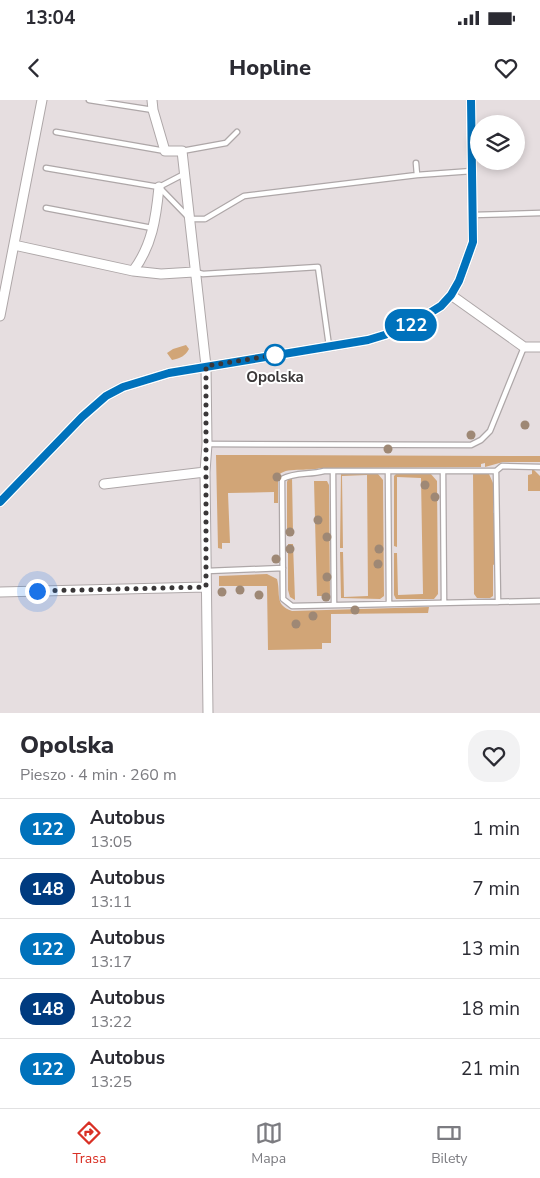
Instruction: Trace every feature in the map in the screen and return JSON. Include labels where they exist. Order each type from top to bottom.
[{"type":"street","points":[[0,316],[42,100]]},
{"type":"street","points":[[152,100],[153,110],[166,150],[182,151],[206,366],[207,444],[205,472],[208,713]]},
{"type":"street","points":[[0,502],[82,417],[106,396],[123,387],[145,379],[206,366],[368,340],[404,329],[441,306],[451,295],[459,281],[473,242],[471,100]]},
{"type":"street","points":[[133,271],[144,256],[156,215],[158,187]]},
{"type":"street","points":[[14,245],[133,271],[161,274],[194,272]]},
{"type":"street","points":[[451,295],[524,347],[540,347]]},
{"type":"street","points":[[104,484],[205,472]]},
{"type":"street","points":[[0,592],[206,587]]},
{"type":"lane","points":[[89,100],[153,110]]},
{"type":"lane","points":[[56,132],[166,150]]},
{"type":"lane","points":[[182,151],[226,143],[237,132]]},
{"type":"lane","points":[[416,163],[417,176]]},
{"type":"lane","points":[[46,168],[158,187],[190,219],[205,219],[244,196],[472,171]]},
{"type":"lane","points":[[158,187],[184,174]]},
{"type":"lane","points":[[46,208],[152,228]]},
{"type":"lane","points":[[473,215],[540,213]]},
{"type":"lane","points":[[194,272],[203,274],[318,267],[329,346]]},
{"type":"lane","points":[[207,444],[471,445],[481,440],[490,431],[524,347]]},
{"type":"lane","points":[[540,467],[502,466],[496,471],[333,472],[291,474],[282,479],[284,599],[292,606],[540,601]]},
{"type":"lane","points":[[443,471],[444,603]]},
{"type":"lane","points":[[496,471],[498,602]]},
{"type":"lane","points":[[333,472],[334,605]]},
{"type":"lane","points":[[388,472],[389,604]]},
{"type":"lane","points":[[206,571],[283,568]]},
{"type":"shaded area","points":[[186,345],[189,349],[180,357],[172,360],[167,353],[173,349]]},
{"type":"shaded area","points":[[216,455],[540,456],[540,462],[503,462],[485,467],[485,463],[481,464],[481,467],[320,468],[286,471],[278,476],[278,503],[274,503],[274,492],[228,493],[230,543],[222,543],[222,549],[218,548]]},
{"type":"shaded area","points":[[532,468],[540,476],[540,491],[528,491],[528,475],[532,474]]},
{"type":"shaded area","points":[[430,473],[437,481],[438,594],[434,599],[396,599],[394,595],[394,553],[397,553],[398,595],[423,594],[421,478],[397,477],[397,547],[394,546],[394,476],[396,474]]},
{"type":"shaded area","points":[[473,473],[489,474],[493,483],[495,564],[493,565],[493,596],[490,598],[477,598],[474,594]]},
{"type":"shaded area","points":[[341,474],[378,474],[383,480],[384,596],[380,599],[341,598],[340,552],[343,552],[344,597],[368,596],[367,475],[342,476],[343,548],[340,548]]},
{"type":"shaded area","points":[[292,477],[293,532],[287,532],[287,482]]},
{"type":"shaded area","points":[[314,481],[327,481],[329,485],[330,596],[317,596]]},
{"type":"shaded area","points":[[288,544],[293,544],[295,600],[290,597],[288,590]]},
{"type":"shaded area","points":[[267,574],[277,579],[280,602],[286,609],[292,611],[429,607],[428,613],[331,614],[331,643],[322,643],[322,649],[268,650],[267,586],[219,586],[219,576]]},
{"type":"bus line","name":"122","points":[[0,502],[82,417],[106,396],[123,387],[169,373],[368,340],[404,329],[441,306],[451,295],[459,281],[473,242],[471,100]]},
{"type":"place","name":"Opolska","points":[[275,355]]},
{"type":"route","points":[[37,591],[206,587],[206,366],[275,355]]}]
